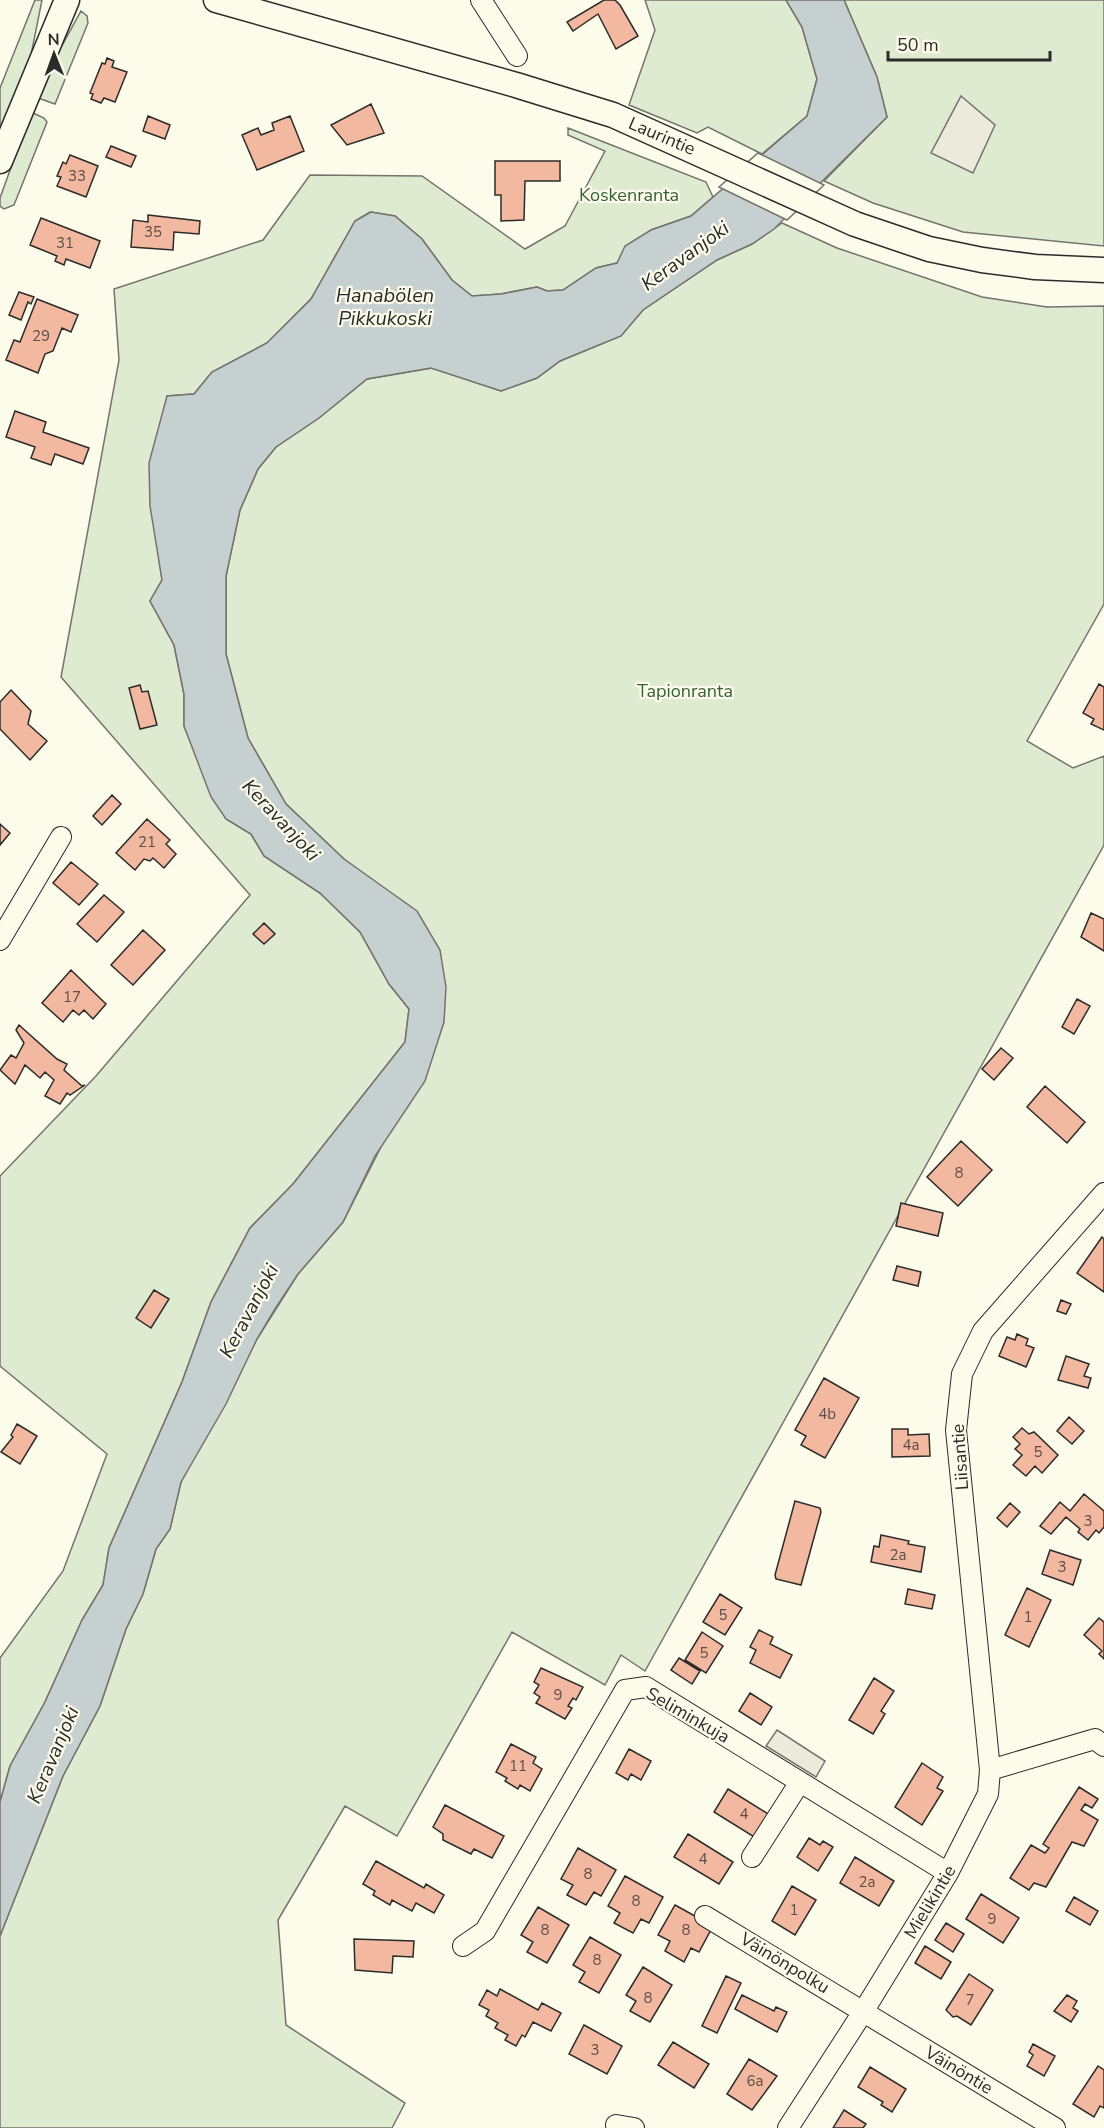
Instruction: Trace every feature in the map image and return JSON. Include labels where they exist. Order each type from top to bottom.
[{"type":"street","points":[[0,161],[67,0]]},
{"type":"street","name":"Laurintie","points":[[216,0],[516,85],[613,115],[723,162],[855,224],[929,249],[982,260],[1035,267],[1104,270]]},
{"type":"street","points":[[481,0],[517,56]]},
{"type":"street","points":[[0,940],[61,837]]},
{"type":"street","name":"Liisantie","points":[[990,1770],[956,1430],[962,1374],[983,1331],[1104,1193]]},
{"type":"street","name":"Seliminkuja","points":[[463,1946],[484,1931],[625,1690],[646,1687],[948,1873]]},
{"type":"street","points":[[990,1770],[1095,1739],[1104,1746]]},
{"type":"street","name":"Mielikintie","points":[[788,2128],[863,2012],[948,1873],[988,1794],[990,1770]]},
{"type":"street","points":[[752,1857],[800,1782]]},
{"type":"street","name":"Väinönpolku","points":[[705,1916],[811,1977],[863,2012]]},
{"type":"street","name":"Väinöntie","points":[[863,2012],[1054,2128]]},
{"type":"green space","points":[[35,0],[42,0],[31,55],[0,132],[0,88]]},
{"type":"green space","points":[[645,0],[786,0],[802,27],[817,79],[807,116],[762,154],[708,127],[697,133],[629,105],[655,30]]},
{"type":"green space","points":[[844,0],[1104,0],[1104,246],[963,232],[873,203],[824,181],[887,117],[877,77]]},
{"type":"green space","points":[[81,11],[87,16],[88,23],[55,104],[38,98],[47,73]]},
{"type":"green space","points":[[31,112],[44,118],[47,122],[14,205],[4,209],[0,206],[0,198]]},
{"type":"green space","name":"Koskenranta","points":[[568,128],[706,182],[713,197],[691,216],[651,230],[617,263],[596,268],[563,290],[547,291],[537,287],[501,294],[472,296],[452,280],[422,239],[395,216],[370,212],[355,221],[311,299],[267,343],[212,372],[194,394],[167,396],[158,550],[162,580],[150,601],[174,645],[184,694],[184,726],[226,819],[251,834],[264,856],[320,893],[360,932],[389,984],[409,1009],[405,1042],[293,1184],[250,1228],[211,1302],[182,1382],[109,1548],[103,1585],[82,1620],[45,1702],[10,1766],[0,1802],[0,1658],[63,1571],[107,1454],[0,1366],[0,1176],[96,1076],[250,895],[61,677],[119,360],[114,289],[263,240],[310,175],[422,176],[525,249],[565,226],[605,151],[568,135]]},
{"type":"green space","name":"Tapionranta","points":[[782,223],[837,248],[982,297],[1047,307],[1104,306],[1104,604],[1027,741],[1073,768],[1104,756],[1104,845],[645,1671],[621,1655],[605,1685],[512,1632],[397,1836],[345,1806],[278,1920],[286,2025],[405,2103],[392,2128],[0,2128],[0,1936],[63,1776],[100,1706],[126,1629],[143,1594],[156,1549],[170,1529],[181,1482],[257,1339],[298,1274],[343,1222],[444,1022],[378,885],[344,859],[286,804],[248,738],[226,654],[226,576],[240,510],[258,469],[276,447],[319,418],[367,379],[432,368],[501,391],[537,378],[560,361],[621,336],[643,310],[717,260],[752,244]]},
{"type":"shaded area","points":[[961,96],[995,125],[973,173],[931,153]]},
{"type":"shaded area","points":[[777,1730],[825,1761],[816,1777],[766,1746]]},
{"type":"water","points":[[786,0],[844,0],[877,77],[887,117],[774,229],[752,244],[717,260],[643,310],[621,336],[560,361],[537,378],[501,391],[431,368],[367,379],[319,418],[276,447],[258,469],[240,510],[226,576],[226,654],[248,738],[286,804],[344,859],[417,911],[440,950],[446,987],[444,1022],[425,1081],[375,1156],[343,1222],[298,1274],[275,1309],[257,1339],[226,1404],[181,1482],[170,1529],[156,1549],[143,1594],[126,1629],[100,1706],[63,1776],[0,1936],[0,1802],[10,1766],[45,1702],[82,1620],[103,1585],[109,1548],[182,1382],[211,1302],[250,1228],[293,1184],[405,1042],[409,1009],[389,984],[360,932],[320,893],[264,856],[251,834],[226,819],[211,797],[184,726],[184,694],[174,645],[150,601],[162,580],[150,506],[149,463],[167,396],[194,394],[212,372],[267,343],[311,299],[355,221],[371,212],[395,216],[422,239],[452,280],[472,296],[501,294],[537,287],[547,291],[563,290],[596,268],[617,263],[625,246],[651,230],[691,216],[807,116],[817,79],[802,27]]},
{"type":"pier","points":[[758,153],[824,185],[787,220],[719,187]]},
{"type":"building","points":[[604,0],[615,0],[620,5],[638,36],[616,49],[598,14],[573,31],[567,22]]},
{"type":"building","points":[[107,58],[114,61],[112,67],[127,72],[115,102],[104,98],[101,103],[91,99],[93,94],[90,93],[102,63],[105,64]]},
{"type":"building","points":[[371,104],[384,133],[347,145],[331,125]]},
{"type":"building","points":[[148,116],[170,125],[165,139],[143,131]]},
{"type":"building","points":[[290,116],[304,151],[257,170],[242,135],[258,128],[261,135],[274,130],[272,123]]},
{"type":"building","points":[[111,146],[136,156],[131,167],[106,157]]},
{"type":"building","points":[[70,155],[98,166],[86,197],[57,186],[61,177],[57,176],[63,162],[66,164]]},
{"type":"building","points":[[495,161],[560,161],[560,181],[525,181],[524,220],[501,221],[501,195],[495,195]]},
{"type":"building","points":[[148,215],[200,221],[199,234],[174,232],[173,250],[131,247],[133,220],[148,222]]},
{"type":"building","points":[[41,218],[100,241],[90,268],[66,259],[64,265],[55,261],[57,256],[30,245]]},
{"type":"building","points":[[19,292],[34,297],[31,304],[28,302],[21,320],[9,315]]},
{"type":"building","points":[[37,299],[78,315],[71,332],[62,328],[53,351],[45,354],[38,373],[6,360],[14,340],[20,342]]},
{"type":"building","points":[[15,411],[46,422],[43,432],[89,448],[83,464],[55,454],[51,465],[31,458],[35,447],[6,437]]},
{"type":"building","points":[[1099,684],[1104,687],[1104,730],[1091,724],[1094,719],[1083,713]]},
{"type":"building","points":[[140,685],[142,692],[148,691],[157,725],[140,729],[129,688]]},
{"type":"building","points":[[11,690],[31,711],[28,724],[47,741],[30,760],[0,729],[0,702]]},
{"type":"building","points":[[112,795],[121,804],[102,825],[93,816]]},
{"type":"building","points":[[147,819],[170,840],[166,844],[176,854],[164,868],[153,858],[150,861],[144,859],[135,870],[116,853]]},
{"type":"building","points":[[0,824],[10,833],[0,845]]},
{"type":"building","points":[[71,862],[98,884],[79,905],[53,883]]},
{"type":"building","points":[[104,895],[124,912],[97,942],[77,924]]},
{"type":"building","points":[[1091,913],[1104,919],[1104,951],[1081,937]]},
{"type":"building","points":[[264,923],[275,934],[264,944],[253,934]]},
{"type":"building","points":[[143,930],[165,950],[133,985],[111,965]]},
{"type":"building","points":[[71,970],[106,1004],[93,1019],[84,1010],[79,1015],[73,1010],[63,1022],[42,1003]]},
{"type":"building","points":[[1077,999],[1090,1006],[1074,1034],[1062,1027]]},
{"type":"building","points":[[19,1025],[57,1059],[67,1064],[64,1070],[82,1086],[85,1085],[70,1095],[67,1093],[60,1104],[45,1096],[54,1080],[45,1072],[40,1078],[25,1065],[15,1084],[0,1070],[11,1055],[16,1058],[24,1043],[16,1030]]},
{"type":"building","points":[[1001,1048],[1013,1058],[994,1080],[982,1069]]},
{"type":"building","points":[[1045,1086],[1085,1122],[1067,1143],[1027,1107]]},
{"type":"building","points":[[961,1141],[992,1170],[958,1206],[927,1177]]},
{"type":"building","points":[[901,1203],[943,1213],[938,1236],[896,1226]]},
{"type":"building","points":[[1102,1237],[1104,1239],[1104,1292],[1077,1273]]},
{"type":"building","points":[[897,1266],[921,1272],[918,1286],[893,1280]]},
{"type":"building","points":[[154,1290],[169,1299],[151,1328],[136,1318]]},
{"type":"building","points":[[1061,1300],[1071,1304],[1066,1314],[1057,1311]]},
{"type":"building","points":[[1017,1334],[1028,1339],[1026,1345],[1034,1348],[1026,1367],[999,1356],[1007,1337],[1015,1340]]},
{"type":"building","points":[[1066,1356],[1089,1364],[1084,1376],[1091,1378],[1088,1388],[1058,1380]]},
{"type":"building","points":[[824,1378],[859,1398],[825,1458],[801,1445],[806,1436],[795,1430]]},
{"type":"building","points":[[1069,1417],[1084,1431],[1072,1444],[1057,1431]]},
{"type":"building","points":[[17,1424],[37,1436],[20,1464],[1,1452],[13,1437],[11,1435]]},
{"type":"building","points":[[1022,1428],[1029,1434],[1034,1432],[1058,1455],[1042,1473],[1035,1466],[1026,1476],[1013,1465],[1022,1455],[1015,1449],[1020,1444],[1013,1437]]},
{"type":"building","points":[[892,1429],[908,1429],[908,1435],[929,1434],[930,1456],[892,1457]]},
{"type":"building","points":[[1084,1494],[1104,1511],[1104,1527],[1099,1533],[1096,1530],[1088,1540],[1078,1532],[1080,1529],[1066,1517],[1051,1534],[1040,1526],[1060,1502],[1070,1511]]},
{"type":"building","points":[[795,1501],[820,1508],[821,1512],[801,1585],[776,1579],[775,1575]]},
{"type":"building","points":[[1010,1503],[1020,1512],[1007,1527],[997,1518]]},
{"type":"building","points":[[881,1535],[925,1547],[921,1572],[871,1562],[874,1546],[879,1547]]},
{"type":"building","points":[[1050,1550],[1081,1560],[1073,1585],[1042,1574]]},
{"type":"building","points":[[1027,1588],[1051,1600],[1029,1647],[1005,1635]]},
{"type":"building","points":[[908,1589],[935,1595],[932,1609],[905,1604]]},
{"type":"building","points":[[720,1594],[742,1608],[725,1635],[703,1622]]},
{"type":"building","points":[[1099,1618],[1104,1622],[1104,1659],[1099,1654],[1102,1651],[1084,1635]]},
{"type":"building","points":[[759,1630],[773,1637],[770,1644],[792,1655],[780,1678],[750,1663],[756,1650],[750,1647]]},
{"type":"building","points":[[702,1632],[723,1646],[706,1673],[685,1660]]},
{"type":"building","points":[[679,1658],[700,1671],[692,1684],[671,1670]]},
{"type":"building","points":[[541,1668],[583,1687],[576,1700],[573,1698],[568,1706],[572,1708],[565,1719],[536,1703],[540,1697],[534,1693],[539,1685],[534,1682]]},
{"type":"building","points":[[874,1678],[894,1691],[881,1711],[885,1714],[873,1734],[849,1720]]},
{"type":"building","points":[[750,1693],[772,1707],[761,1725],[739,1711]]},
{"type":"building","points":[[511,1744],[536,1757],[533,1763],[542,1769],[530,1791],[520,1785],[518,1789],[505,1781],[507,1778],[496,1772]]},
{"type":"building","points":[[629,1749],[651,1761],[641,1780],[631,1774],[628,1780],[616,1773]]},
{"type":"building","points":[[922,1763],[943,1777],[937,1788],[943,1791],[922,1825],[895,1807]]},
{"type":"building","points":[[1079,1787],[1098,1799],[1092,1808],[1085,1804],[1081,1810],[1098,1820],[1084,1846],[1072,1842],[1046,1887],[1034,1883],[1029,1890],[1010,1878],[1031,1845],[1045,1853],[1049,1848],[1043,1844]]},
{"type":"building","points":[[728,1789],[773,1817],[759,1840],[714,1812]]},
{"type":"building","points":[[445,1805],[504,1836],[492,1858],[474,1849],[471,1854],[443,1840],[443,1834],[433,1827]]},
{"type":"building","points":[[688,1834],[733,1862],[719,1884],[674,1857]]},
{"type":"building","points":[[809,1838],[820,1845],[823,1841],[833,1847],[818,1871],[797,1857]]},
{"type":"building","points":[[578,1848],[616,1870],[601,1896],[594,1892],[586,1905],[567,1895],[573,1885],[561,1879]]},
{"type":"building","points":[[855,1857],[894,1881],[879,1906],[840,1883]]},
{"type":"building","points":[[376,1861],[424,1888],[426,1884],[444,1895],[434,1913],[416,1903],[412,1911],[392,1900],[390,1905],[373,1895],[375,1891],[363,1884]]},
{"type":"building","points":[[625,1876],[663,1897],[649,1923],[641,1919],[633,1933],[614,1923],[620,1913],[608,1906]]},
{"type":"building","points":[[792,1886],[816,1900],[795,1935],[772,1921]]},
{"type":"building","points":[[981,1894],[1019,1918],[1003,1943],[966,1919]]},
{"type":"building","points":[[1074,1897],[1098,1911],[1090,1925],[1066,1911]]},
{"type":"building","points":[[675,1905],[713,1926],[699,1952],[691,1948],[684,1962],[665,1951],[670,1941],[658,1935]]},
{"type":"building","points":[[538,1907],[569,1925],[547,1963],[527,1952],[533,1942],[521,1935]]},
{"type":"building","points":[[946,1923],[964,1934],[953,1952],[935,1940]]},
{"type":"building","points":[[590,1937],[621,1955],[599,1993],[579,1982],[585,1972],[573,1965]]},
{"type":"building","points":[[354,1939],[414,1941],[413,1957],[393,1956],[392,1973],[355,1970]]},
{"type":"building","points":[[925,1946],[951,1962],[941,1979],[915,1963]]},
{"type":"building","points":[[643,1967],[672,1985],[650,2022],[630,2011],[636,2001],[626,1995]]},
{"type":"building","points":[[969,1974],[993,1990],[971,2025],[957,2016],[953,2017],[946,2010]]},
{"type":"building","points":[[726,1976],[741,1983],[717,2033],[702,2026]]},
{"type":"building","points":[[500,1989],[538,2010],[542,2003],[561,2013],[551,2031],[533,2022],[525,2037],[522,2035],[516,2046],[505,2040],[508,2035],[495,2028],[498,2023],[486,2016],[489,2010],[479,2005],[487,1990],[497,1996]]},
{"type":"building","points":[[742,1995],[774,2011],[776,2007],[787,2012],[777,2032],[735,2009]]},
{"type":"building","points":[[1067,1995],[1077,2001],[1073,2008],[1078,2011],[1071,2022],[1054,2011]]},
{"type":"building","points":[[584,2025],[622,2046],[607,2074],[569,2054]]},
{"type":"building","points":[[673,2042],[709,2064],[694,2088],[658,2065]]},
{"type":"building","points":[[1033,2044],[1055,2056],[1044,2076],[1027,2066],[1033,2055],[1029,2052]]},
{"type":"building","points":[[749,2059],[777,2076],[752,2110],[727,2094]]},
{"type":"building","points":[[1098,2066],[1104,2070],[1104,2108],[1100,2106],[1094,2117],[1073,2104]]},
{"type":"building","points":[[870,2067],[906,2089],[892,2112],[881,2105],[883,2102],[858,2087]]},
{"type":"building","points":[[844,2110],[866,2124],[863,2128],[833,2128]]},
{"type":"water label","name":"Keravanjoki","points":[[685,256]]},
{"type":"water label","name":"Hanabölen Pikkukoski","points":[[385,306]]},
{"type":"water label","name":"Keravanjoki","points":[[281,820]]},
{"type":"water label","name":"Keravanjoki","points":[[249,1311]]},
{"type":"water label","name":"Keravanjoki","points":[[53,1755]]}]
